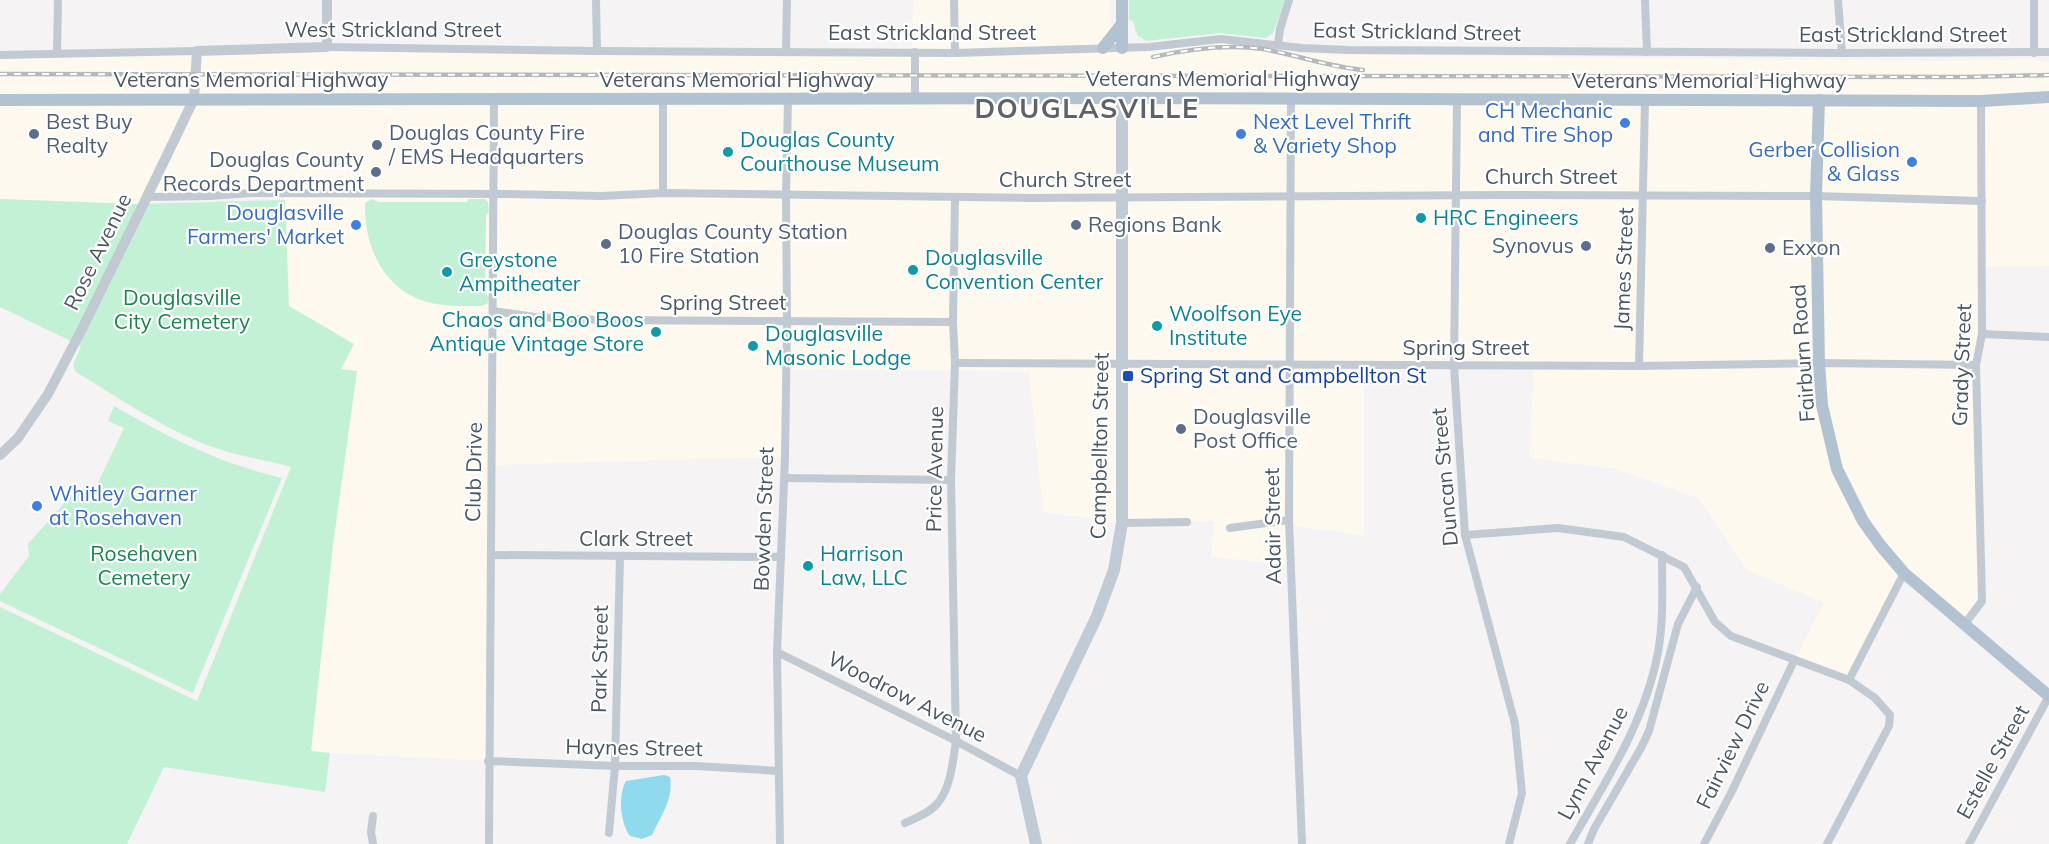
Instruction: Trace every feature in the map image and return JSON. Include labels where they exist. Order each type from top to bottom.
[{"type":"main road","points":[[1122,0],[1122,48]]},
{"type":"main road","points":[[1103,48],[1122,24]]},
{"type":"main road","name":"Campbellton Street","points":[[1021,776],[1097,616],[1114,570],[1122,523],[1122,98]]},
{"type":"main road","name":"Veterans Memorial Highway","points":[[0,100],[1291,98],[1981,102],[2049,98]]},
{"type":"main road","name":"Fairburn Road","points":[[1819,100],[1816,196],[1819,363],[1822,405],[1837,469],[1863,521],[1904,573],[2049,696]]},
{"type":"main road","points":[[1021,776],[1036,844]]},
{"type":"street","points":[[57,53],[58,0]]},
{"type":"street","points":[[327,0],[327,47]]},
{"type":"street","points":[[597,0],[597,51]]},
{"type":"street","points":[[786,51],[787,0]]},
{"type":"street","points":[[954,0],[955,52]]},
{"type":"street","points":[[1278,45],[1280,29],[1289,0]]},
{"type":"street","points":[[1645,0],[1647,52]]},
{"type":"street","points":[[1838,0],[1842,53]]},
{"type":"street","points":[[2034,0],[2034,53]]},
{"type":"street","name":"East Strickland Street","points":[[786,51],[955,52],[1122,48],[1221,39],[1349,50],[2049,52]]},
{"type":"street","name":"West Strickland Street","points":[[0,55],[327,47],[786,51]]},
{"type":"street","name":"Rose Avenue","points":[[0,455],[18,438],[48,394],[147,197],[194,99],[197,51]]},
{"type":"street","points":[[915,52],[915,99]]},
{"type":"street","name":"Adair Street","points":[[1291,98],[1289,520],[1302,844]]},
{"type":"street","name":"Duncan Street","points":[[1457,99],[1454,366],[1465,535],[1515,724],[1522,793],[1509,844]]},
{"type":"street","name":"Club Drive","points":[[489,844],[494,100]]},
{"type":"street","points":[[663,100],[663,193]]},
{"type":"street","name":"Bowden Street","points":[[780,844],[777,652],[784,478],[788,100]]},
{"type":"street","name":"James Street","points":[[1639,366],[1645,101]]},
{"type":"street","name":"Grady Street","points":[[1964,625],[1982,601],[1976,365],[1982,334],[1981,102]]},
{"type":"street","name":"Church Street","points":[[147,197],[252,193],[603,196],[663,193],[1122,198],[1644,195],[1816,196],[1982,201]]},
{"type":"street","name":"Price Avenue","points":[[905,823],[928,812],[938,803],[952,768],[957,741],[951,480],[955,363],[953,322],[955,197]]},
{"type":"street","name":"Spring Street","points":[[493,311],[535,317],[600,321],[953,322]]},
{"type":"street","points":[[1982,334],[2049,337]]},
{"type":"street","name":"Spring Street","points":[[955,363],[1289,366],[1639,366],[1819,363],[1976,365]]},
{"type":"street","points":[[784,478],[951,480]]},
{"type":"street","points":[[1230,528],[1289,520]]},
{"type":"street","points":[[1122,523],[1187,522]]},
{"type":"street","points":[[1465,535],[1558,528],[1624,537],[1684,567],[1697,587],[1710,615],[1722,630],[1736,639],[1849,680],[1884,707],[1890,715],[1889,726],[1827,844]]},
{"type":"street","name":"Clark Street","points":[[491,555],[781,557]]},
{"type":"street","name":"Lynn Avenue","points":[[1570,844],[1633,733],[1648,694],[1662,623],[1662,555]]},
{"type":"street","name":"Park Street","points":[[609,833],[615,766],[620,557]]},
{"type":"street","points":[[1849,680],[1904,573]]},
{"type":"street","points":[[1588,844],[1594,829],[1649,731],[1678,624],[1697,587]]},
{"type":"street","name":"Woodrow Avenue","points":[[777,652],[957,741],[1021,776]]},
{"type":"street","name":"Fairview Drive","points":[[1704,844],[1794,661]]},
{"type":"street","name":"Estelle Street","points":[[1969,844],[2049,696]]},
{"type":"street","name":"Haynes Street","points":[[489,761],[615,766],[696,766],[779,771]]},
{"type":"street","points":[[373,816],[371,832],[373,844]]},
{"type":"shaded area","points":[[913,0],[1110,0],[1111,40],[1156,50],[1190,44],[1221,43],[1278,45],[1301,54],[1936,61],[2035,59],[2049,63],[2049,266],[1987,267],[1982,334],[1976,365],[1982,601],[1964,625],[1904,573],[1849,680],[1794,661],[1824,603],[1747,570],[1698,498],[1615,469],[1529,458],[1534,366],[1364,366],[1364,536],[1290,525],[1291,565],[1211,557],[1214,521],[1122,523],[1043,512],[1029,372],[791,369],[785,457],[491,465],[488,761],[311,752],[333,545],[357,371],[341,369],[354,344],[289,306],[285,189],[251,196],[147,197],[137,204],[0,199],[0,55],[197,51],[912,52]]},
{"type":"green space","points":[[1129,0],[1285,0],[1273,33],[1266,38],[1220,33],[1146,41],[1137,35],[1133,21],[1129,20]]},
{"type":"green space","name":"Douglasville City Cemetery","points":[[0,199],[137,204],[285,200],[289,306],[354,344],[341,369],[357,371],[333,545],[311,751],[330,753],[325,792],[164,767],[127,844],[0,844],[0,607],[197,701],[291,467],[221,450],[166,426],[76,372],[73,365],[81,346],[0,307]]},
{"type":"green space","points":[[372,199],[379,202],[467,202],[469,199],[485,199],[488,202],[489,212],[486,215],[485,293],[489,297],[488,303],[482,306],[437,304],[415,297],[401,289],[380,265],[368,236],[365,203]]},
{"type":"green space","name":"Rosehaven Cemetery","points":[[114,406],[155,429],[215,457],[282,478],[193,693],[0,601],[0,594],[29,556],[28,544],[75,491],[97,485],[124,428],[108,421]]},
{"type":"water","points":[[664,775],[670,777],[670,792],[666,807],[652,835],[642,839],[630,836],[621,808],[623,787],[626,781]]},
{"type":"railway","points":[[1153,57],[1208,48],[1236,47],[1263,49],[1363,70]]},
{"type":"railway","points":[[0,74],[1967,77],[2049,75]]},
{"type":"place","name":"CH Mechanic and Tire Shop","points":[[1625,123]]},
{"type":"place","name":"Best Buy Realty","points":[[34,134]]},
{"type":"place","name":"Next Level Thrift & Variety Shop","points":[[1241,134]]},
{"type":"place","name":"Douglas County Fire / EMS Headquarters","points":[[377,145]]},
{"type":"place","name":"Douglas County Courthouse Museum","points":[[728,152]]},
{"type":"place","name":"Gerber Collision & Glass","points":[[1912,162]]},
{"type":"place","name":"Douglas County Records Department","points":[[376,172]]},
{"type":"place","name":"HRC Engineers","points":[[1421,218]]},
{"type":"place","name":"Douglasville Farmers' Market","points":[[356,225]]},
{"type":"place","name":"Regions Bank","points":[[1076,225]]},
{"type":"place","name":"Douglas County Station 10 Fire Station","points":[[606,244]]},
{"type":"place","name":"Synovus","points":[[1586,246]]},
{"type":"place","name":"Exxon","points":[[1770,248]]},
{"type":"place","name":"Douglasville Convention Center","points":[[913,270]]},
{"type":"place","name":"Greystone Ampitheater","points":[[447,272]]},
{"type":"place","name":"Woolfson Eye Institute","points":[[1157,326]]},
{"type":"place","name":"Chaos and Boo Boos Antique Vintage Store","points":[[656,332]]},
{"type":"place","name":"Douglasville Masonic Lodge","points":[[753,346]]},
{"type":"place","name":"Spring St and Campbellton St","points":[[1128,376]]},
{"type":"place","name":"Douglasville Post Office","points":[[1181,429]]},
{"type":"place","name":"Whitley Garner at Rosehaven","points":[[37,506]]},
{"type":"place","name":"Harrison Law, LLC","points":[[808,566]]},
{"type":"district","name":"DOUGLASVILLE","points":[[1087,109]]}]
